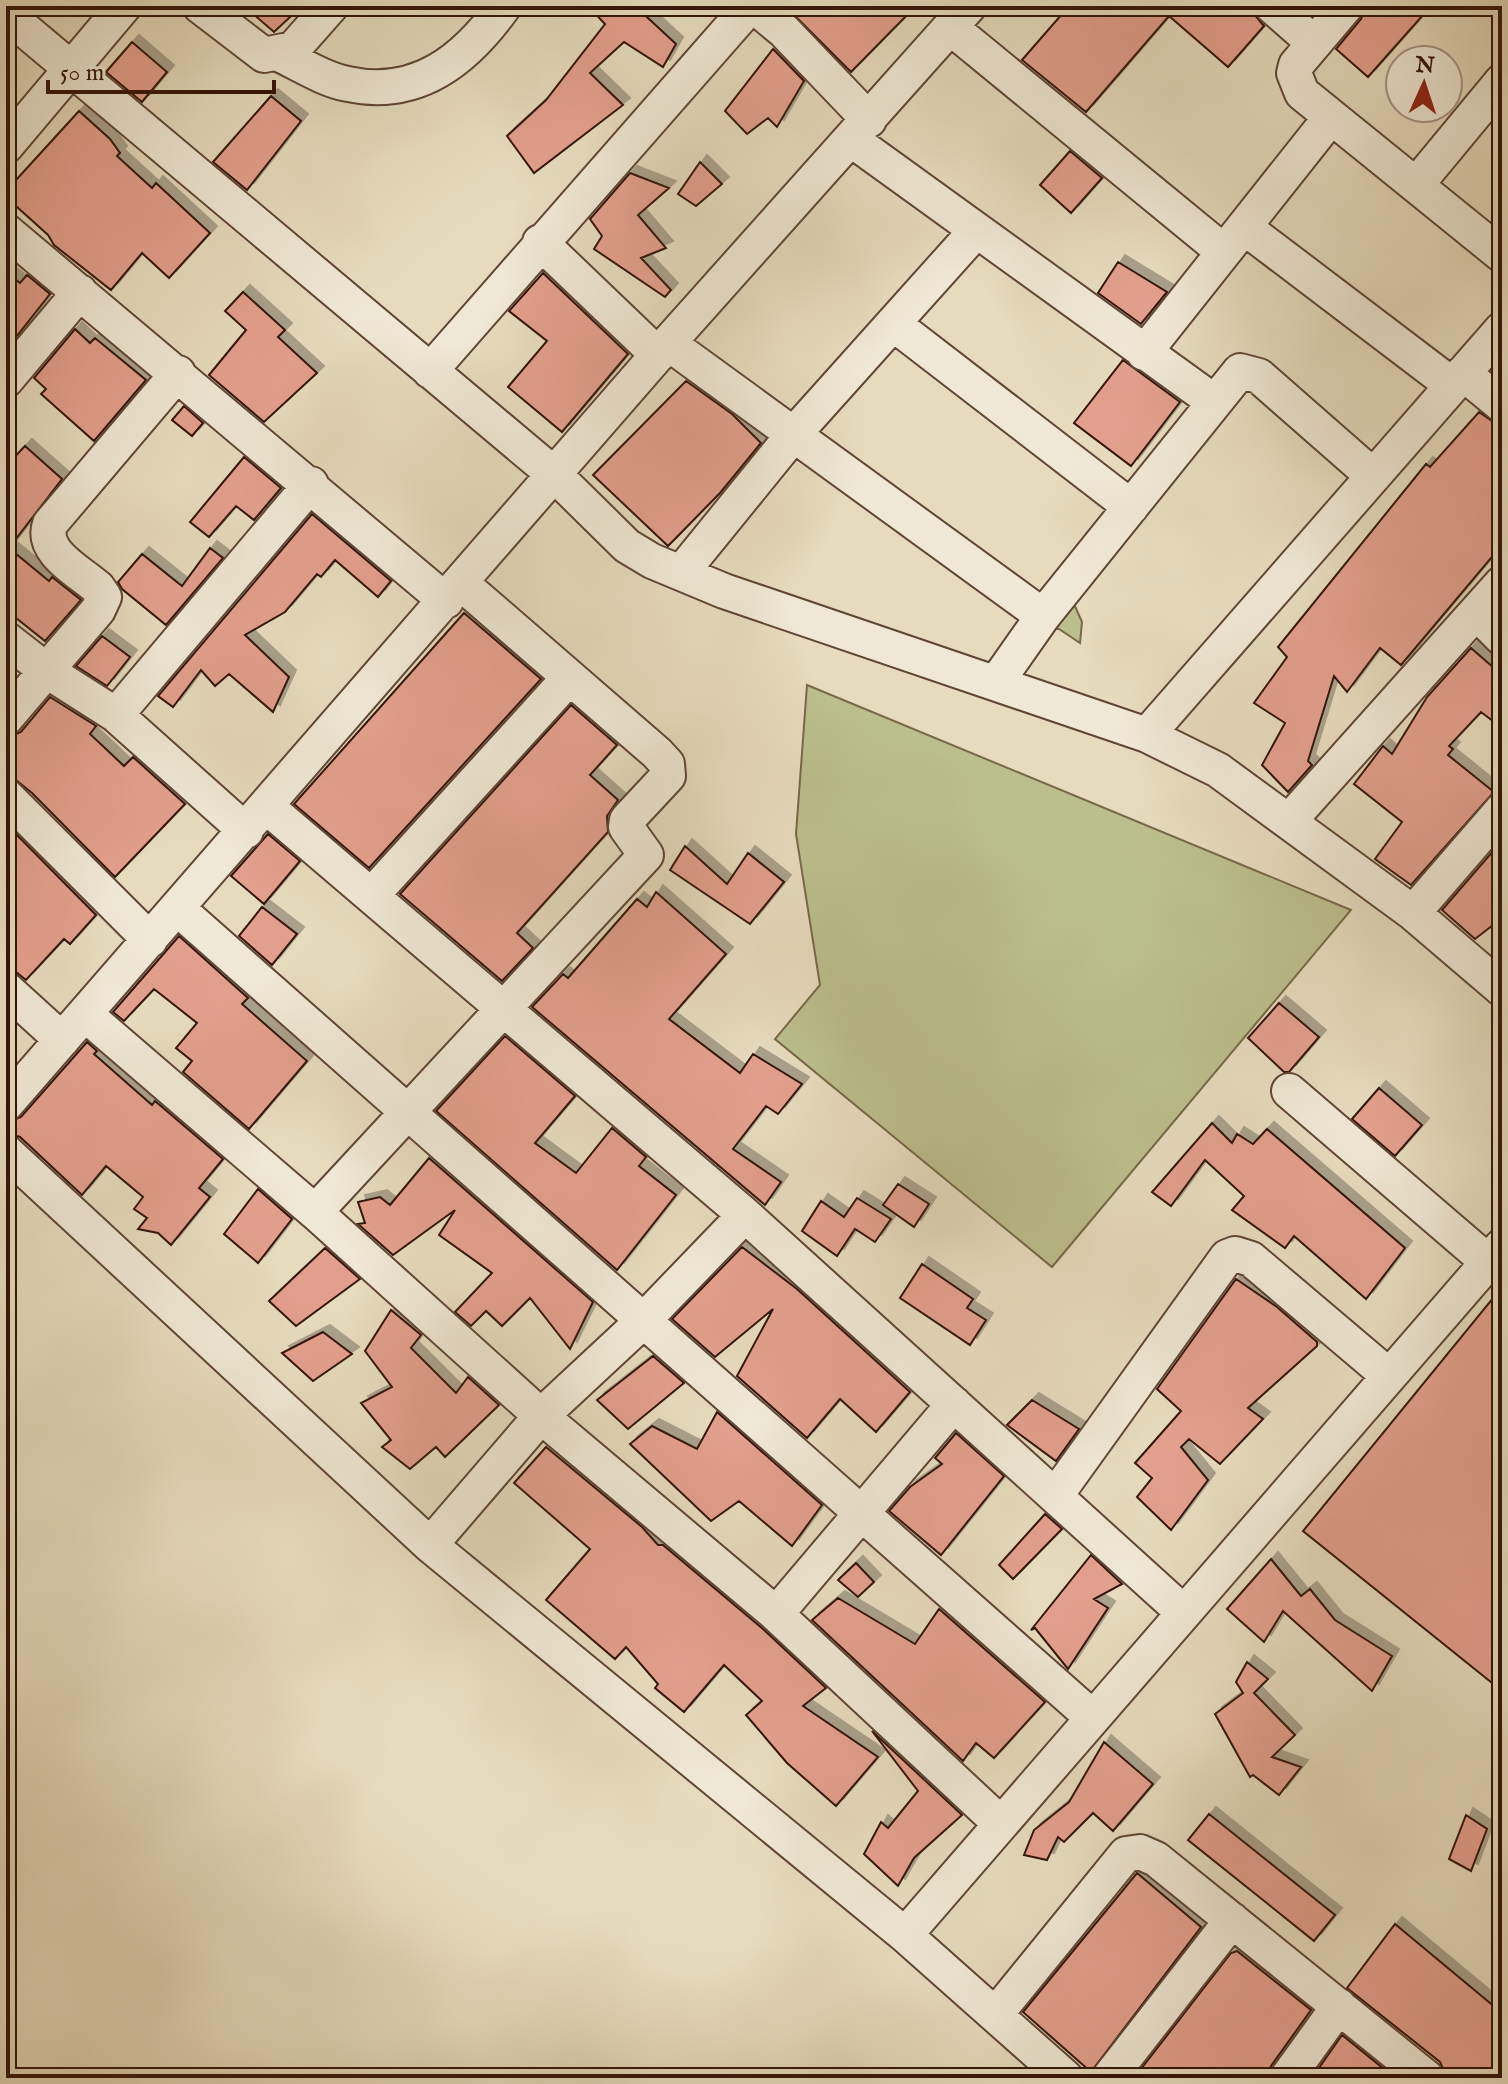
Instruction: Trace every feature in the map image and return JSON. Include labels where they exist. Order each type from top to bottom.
[{"type":"street","points":[[6,146],[124,6]]},
{"type":"street","points":[[200,6],[250,48],[264,55],[293,49],[331,6]]},
{"type":"street","points":[[279,54],[346,84],[386,87],[449,66],[477,43],[504,6]]},
{"type":"street","points":[[430,371],[540,242],[752,6],[784,31],[860,130],[975,232],[1213,401]]},
{"type":"street","points":[[1272,6],[1313,42]]},
{"type":"street","points":[[1346,6],[1313,42],[1294,73],[1302,93],[1502,255]]},
{"type":"street","points":[[6,14],[556,476],[627,546],[681,573],[1147,735],[1218,770],[1413,913],[1502,989]]},
{"type":"street","points":[[6,1104],[556,476],[663,349],[860,130],[957,14],[1234,240],[1502,405]]},
{"type":"street","points":[[1416,185],[1502,81]]},
{"type":"street","points":[[1144,353],[1331,117]]},
{"type":"street","points":[[6,231],[311,484],[569,678],[667,764],[668,776],[627,820],[626,827],[645,849],[646,855],[315,1212]]},
{"type":"street","points":[[681,573],[793,435],[895,325],[975,232]]},
{"type":"street","points":[[540,242],[663,349],[793,435],[1043,616]]},
{"type":"street","points":[[6,380],[80,292]]},
{"type":"street","points":[[895,325],[1131,507]]},
{"type":"street","points":[[1147,735],[1502,329]]},
{"type":"street","points":[[996,683],[1043,616],[1240,371],[1259,376],[1373,476]]},
{"type":"street","points":[[6,718],[98,610],[104,597],[98,588],[48,546],[46,535],[50,524],[178,373]]},
{"type":"street","points":[[116,715],[311,484]]},
{"type":"street","points":[[1289,821],[1502,583]]},
{"type":"street","points":[[1476,612],[1502,638]]},
{"type":"street","points":[[6,639],[47,671],[116,715],[256,819],[371,896],[745,1215],[1184,1613]]},
{"type":"street","points":[[371,896],[569,678]]},
{"type":"street","points":[[6,796],[150,940]]},
{"type":"street","points":[[1413,913],[1502,810]]},
{"type":"street","points":[[177,908],[1093,1718]]},
{"type":"street","points":[[6,989],[62,1040]]},
{"type":"street","points":[[85,1014],[315,1212],[541,1416],[776,1614],[1001,1824]]},
{"type":"street","points":[[905,1935],[1495,1254],[1289,1091]]},
{"type":"street","points":[[6,1152],[430,1545],[905,1935],[1066,2078]]},
{"type":"street","points":[[430,1545],[541,1416],[642,1322],[745,1215]]},
{"type":"street","points":[[1056,1495],[1227,1257],[1235,1254],[1251,1259],[1389,1376]]},
{"type":"street","points":[[776,1614],[954,1404]]},
{"type":"street","points":[[996,2014],[1126,1854],[1140,1852],[1156,1859],[1427,2078]]},
{"type":"street","points":[[1109,2078],[1232,1920]]},
{"type":"street","points":[[1287,2078],[1339,2006]]},
{"type":"green space","points":[[1070,595],[1082,622],[1080,643],[1059,629],[1048,629]]},
{"type":"green space","points":[[807,685],[1351,910],[1052,1267],[775,1039],[820,985],[796,834]]},
{"type":"building","points":[[244,6],[302,6],[274,32]]},
{"type":"building","points":[[588,6],[635,6],[676,44],[663,67],[624,42],[590,73],[623,105],[534,173],[507,136],[546,100],[605,24]]},
{"type":"building","points":[[785,6],[916,6],[851,72]]},
{"type":"building","points":[[1069,6],[1253,6],[1253,13],[1264,26],[1228,67],[1169,16],[1086,112],[1022,60]]},
{"type":"building","points":[[1365,6],[1431,6],[1397,44],[1384,44],[1384,59],[1368,77],[1336,49],[1361,19]]},
{"type":"building","points":[[132,42],[167,72],[142,102],[106,72]]},
{"type":"building","points":[[773,49],[804,81],[777,127],[768,118],[747,134],[725,111]]},
{"type":"building","points":[[271,96],[301,121],[247,190],[213,162]]},
{"type":"building","points":[[79,111],[110,139],[120,153],[117,156],[152,188],[156,183],[210,233],[169,278],[142,253],[111,290],[54,245],[48,235],[6,197],[6,191]]},
{"type":"building","points":[[1070,151],[1102,178],[1071,213],[1040,185]]},
{"type":"building","points":[[700,162],[722,184],[696,206],[678,194]]},
{"type":"building","points":[[630,173],[669,188],[638,215],[666,248],[641,258],[671,290],[665,297],[594,249],[602,236],[590,219]]},
{"type":"building","points":[[1118,262],[1167,292],[1141,324],[1098,293]]},
{"type":"building","points":[[6,272],[20,283],[27,275],[50,294],[12,342],[6,337]]},
{"type":"building","points":[[543,273],[628,354],[562,432],[508,387],[547,341],[509,311]]},
{"type":"building","points":[[243,292],[285,330],[278,337],[317,373],[264,422],[209,375],[246,330],[225,311]]},
{"type":"building","points":[[75,329],[90,343],[95,338],[146,380],[94,441],[41,394],[46,389],[34,378]]},
{"type":"building","points":[[1123,360],[1180,402],[1131,466],[1074,423]]},
{"type":"building","points":[[686,381],[732,414],[761,443],[720,493],[668,546],[593,475]]},
{"type":"building","points":[[184,406],[203,423],[192,436],[172,420]]},
{"type":"building","points":[[1479,412],[1502,428],[1502,545],[1401,665],[1380,648],[1347,692],[1334,676],[1308,761],[1312,765],[1288,792],[1262,765],[1285,723],[1254,703],[1287,657],[1278,647],[1426,464],[1430,467]]},
{"type":"building","points":[[25,446],[62,479],[9,548],[49,581],[52,577],[81,600],[45,641],[6,610],[6,466]]},
{"type":"building","points":[[244,457],[281,488],[254,520],[236,506],[209,537],[190,522]]},
{"type":"building","points":[[312,514],[391,581],[378,597],[335,560],[321,577],[317,574],[285,612],[245,635],[289,677],[273,712],[229,674],[215,686],[201,670],[173,707],[158,696]]},
{"type":"building","points":[[210,548],[223,558],[166,625],[122,589],[118,582],[142,554],[182,586]]},
{"type":"building","points":[[464,613],[541,679],[369,868],[294,804]]},
{"type":"building","points":[[102,636],[130,657],[107,686],[76,666]]},
{"type":"building","points":[[1471,648],[1502,675],[1502,728],[1481,712],[1449,746],[1453,749],[1448,755],[1494,792],[1411,885],[1375,859],[1402,822],[1354,784],[1383,746],[1392,754],[1427,697]]},
{"type":"building","points":[[50,697],[96,726],[90,734],[124,766],[133,757],[185,804],[115,877],[32,793],[6,772],[6,738],[21,732]]},
{"type":"building","points":[[571,705],[617,745],[590,775],[618,800],[607,816],[608,832],[517,933],[533,948],[502,981],[400,894]]},
{"type":"building","points":[[6,824],[96,915],[70,944],[64,939],[26,980],[6,964]]},
{"type":"building","points":[[268,834],[300,861],[264,904],[231,876]]},
{"type":"building","points":[[1500,843],[1502,918],[1475,939],[1442,910]]},
{"type":"building","points":[[685,846],[727,884],[748,853],[784,882],[750,924],[670,870]]},
{"type":"building","points":[[656,892],[726,954],[669,1019],[740,1073],[753,1054],[802,1084],[778,1114],[766,1106],[733,1149],[781,1182],[765,1205],[532,1007],[563,974],[568,978],[637,899],[647,907]]},
{"type":"building","points":[[262,907],[297,934],[272,965],[239,936]]},
{"type":"building","points":[[179,936],[248,998],[242,1004],[307,1061],[249,1129],[183,1072],[192,1061],[176,1048],[197,1023],[154,989],[124,1021],[113,1012]]},
{"type":"building","points":[[1279,1003],[1319,1037],[1289,1072],[1284,1072],[1248,1038]]},
{"type":"building","points":[[505,1036],[575,1096],[535,1143],[576,1173],[612,1128],[646,1157],[639,1166],[676,1195],[617,1270],[436,1111]]},
{"type":"building","points":[[87,1042],[97,1051],[94,1054],[152,1105],[155,1101],[223,1159],[199,1188],[210,1197],[171,1245],[158,1233],[138,1229],[147,1218],[134,1209],[143,1197],[106,1166],[82,1195],[20,1137],[6,1133],[6,1123],[21,1117]]},
{"type":"building","points":[[1379,1088],[1422,1125],[1395,1156],[1352,1119]]},
{"type":"building","points":[[1212,1123],[1232,1143],[1237,1134],[1253,1144],[1267,1129],[1405,1248],[1366,1299],[1294,1236],[1285,1248],[1232,1210],[1244,1196],[1205,1160],[1171,1206],[1152,1192]]},
{"type":"building","points":[[429,1158],[593,1302],[570,1349],[530,1298],[502,1326],[486,1311],[471,1326],[455,1312],[492,1273],[439,1235],[455,1210],[393,1255],[358,1224],[365,1223],[358,1202],[380,1197],[390,1205]]},
{"type":"building","points":[[898,1184],[929,1204],[914,1227],[883,1205]]},
{"type":"building","points":[[258,1189],[292,1219],[258,1263],[224,1234]]},
{"type":"building","points":[[857,1198],[891,1219],[875,1242],[855,1229],[837,1256],[802,1231],[821,1201],[844,1217]]},
{"type":"building","points":[[742,1247],[797,1289],[910,1392],[876,1432],[840,1399],[807,1438],[737,1376],[773,1309],[715,1357],[672,1319]]},
{"type":"building","points":[[325,1248],[360,1279],[296,1326],[269,1301]]},
{"type":"building","points":[[922,1264],[973,1299],[967,1308],[986,1320],[970,1345],[900,1298]]},
{"type":"building","points":[[1236,1279],[1277,1307],[1317,1342],[1317,1346],[1248,1408],[1263,1419],[1220,1464],[1189,1439],[1181,1447],[1208,1480],[1171,1530],[1137,1497],[1152,1478],[1135,1463],[1181,1411],[1157,1389]]},
{"type":"building","points":[[1502,1287],[1502,1691],[1303,1531]]},
{"type":"building","points":[[391,1310],[421,1335],[411,1348],[456,1393],[468,1377],[499,1405],[445,1457],[436,1447],[410,1469],[382,1447],[391,1440],[361,1403],[392,1387],[365,1351]]},
{"type":"building","points":[[323,1332],[352,1354],[313,1381],[282,1353]]},
{"type":"building","points":[[653,1356],[684,1383],[628,1429],[597,1400]]},
{"type":"building","points":[[1032,1400],[1079,1429],[1056,1461],[1007,1425]]},
{"type":"building","points":[[717,1412],[822,1505],[792,1546],[739,1501],[711,1521],[630,1444],[652,1426],[697,1449]]},
{"type":"building","points":[[956,1433],[1004,1476],[941,1555],[889,1511],[910,1487],[942,1464],[935,1458]]},
{"type":"building","points":[[546,1447],[642,1527],[658,1545],[663,1545],[763,1629],[826,1688],[803,1706],[878,1757],[836,1806],[787,1763],[746,1715],[762,1701],[724,1665],[684,1712],[655,1688],[658,1684],[626,1647],[615,1659],[546,1600],[590,1549],[514,1483]]},
{"type":"building","points":[[1045,1514],[1062,1529],[1013,1579],[999,1565]]},
{"type":"building","points":[[1091,1555],[1122,1584],[1094,1599],[1108,1608],[1068,1669],[1035,1628],[1031,1630]]},
{"type":"building","points":[[1271,1559],[1301,1596],[1310,1589],[1335,1620],[1392,1656],[1372,1691],[1283,1611],[1264,1642],[1227,1609]]},
{"type":"building","points":[[856,1563],[874,1582],[858,1597],[838,1580]]},
{"type":"building","points":[[838,1598],[915,1644],[939,1609],[1045,1702],[994,1758],[976,1743],[963,1761],[812,1620]]},
{"type":"building","points":[[1247,1662],[1268,1679],[1254,1693],[1295,1735],[1272,1757],[1301,1767],[1279,1795],[1253,1775],[1250,1777],[1215,1714],[1243,1693],[1236,1682]]},
{"type":"building","points":[[872,1731],[962,1815],[914,1858],[898,1886],[864,1854],[881,1822],[888,1828],[918,1791]]},
{"type":"building","points":[[1104,1742],[1153,1784],[1113,1831],[1093,1813],[1064,1842],[1058,1837],[1047,1860],[1024,1855],[1034,1830],[1069,1802]]},
{"type":"building","points":[[1209,1814],[1335,1915],[1314,1941],[1188,1840]]},
{"type":"building","points":[[1466,1815],[1487,1829],[1471,1871],[1449,1859]]},
{"type":"building","points":[[1137,1873],[1201,1927],[1091,2072],[1023,2012]]},
{"type":"building","points":[[1395,1924],[1502,2013],[1502,2078],[1447,2078],[1440,2062],[1347,1988]]},
{"type":"building","points":[[1237,1951],[1311,2010],[1271,2066],[1267,2078],[1134,2078],[1231,1953]]},
{"type":"building","points":[[1342,2035],[1395,2078],[1312,2078]]}]
